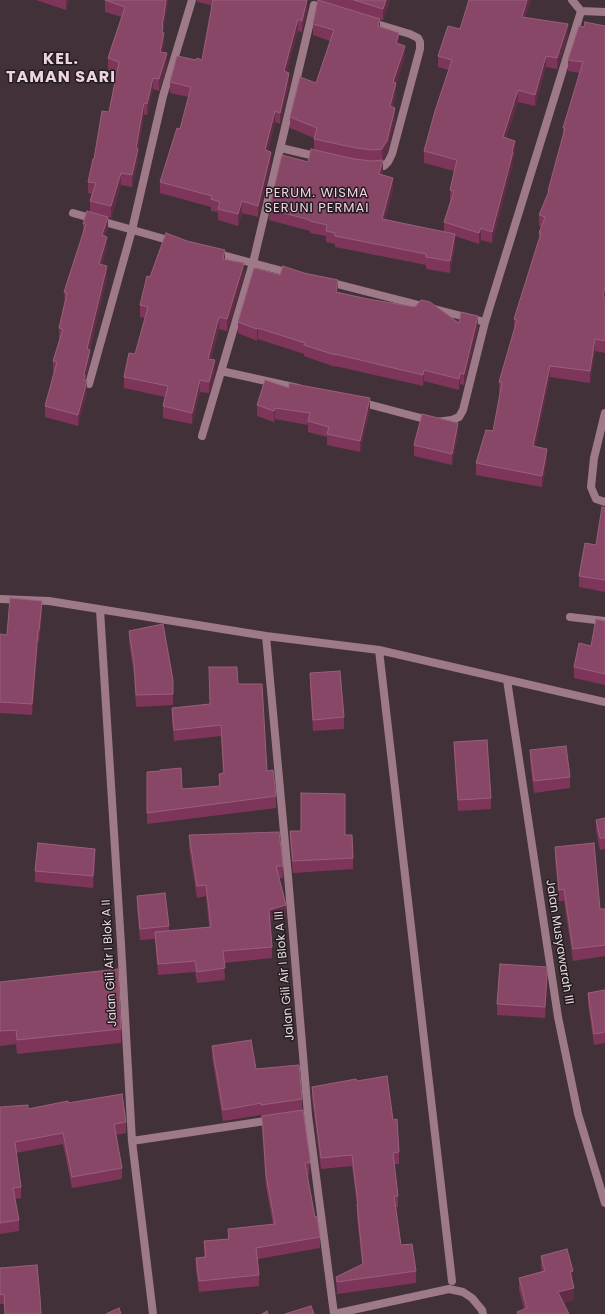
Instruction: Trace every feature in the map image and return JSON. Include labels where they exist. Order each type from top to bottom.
[{"type":"street","points":[[89,384],[132,230],[163,96],[192,0]]},
{"type":"street","points":[[572,0],[581,12]]},
{"type":"street","points":[[202,436],[253,263],[318,6],[303,2]]},
{"type":"street","points":[[581,12],[605,12]]},
{"type":"street","points":[[350,400],[436,422],[452,420],[459,417],[463,410],[485,322],[581,12]]},
{"type":"street","points":[[358,18],[410,34],[418,38],[420,42],[420,49],[392,154],[384,166],[367,166]]},
{"type":"street","points":[[281,148],[326,159]]},
{"type":"street","points":[[73,213],[185,244]]},
{"type":"street","points":[[208,251],[299,275]]},
{"type":"street","points":[[322,281],[485,322]]},
{"type":"street","points":[[221,371],[304,390]]},
{"type":"street","points":[[605,413],[594,458],[591,487],[596,499],[605,502]]},
{"type":"street","points":[[0,599],[49,601],[266,636],[380,650],[605,702]]},
{"type":"street","name":"Jalan Gili Air I Blok A II","points":[[100,610],[122,944],[132,1141],[153,1314]]},
{"type":"street","points":[[570,617],[605,621]]},
{"type":"street","name":"Jalan Gili Air I Blok A III","points":[[266,636],[289,884],[304,1115],[334,1314]]},
{"type":"street","points":[[380,650],[452,1281]]},
{"type":"street","name":"Jalan Musyawarah III","points":[[507,680],[558,1017],[578,1114],[605,1203]]},
{"type":"street","points":[[132,1141],[278,1119]]},
{"type":"street","points":[[334,1314],[449,1289],[463,1292],[472,1298],[482,1310],[483,1314]]},
{"type":"building","points":[[105,0],[166,0],[162,25],[162,32],[164,33],[160,52],[167,53],[159,79],[153,78],[147,104],[144,103],[136,148],[138,149],[132,175],[121,173],[111,206],[90,201],[96,183],[88,182],[94,159],[102,111],[109,112],[119,62],[108,58],[125,7]]},
{"type":"building","points":[[213,0],[307,0],[302,21],[298,19],[284,71],[289,73],[280,113],[275,111],[265,150],[271,152],[258,206],[242,201],[238,214],[218,209],[220,202],[211,199],[212,196],[160,182],[177,128],[180,129],[191,87],[170,82],[177,56],[202,60]]},
{"type":"building","points":[[318,0],[380,19],[378,26],[399,33],[396,43],[405,46],[393,82],[396,83],[390,106],[395,108],[387,141],[382,149],[373,150],[356,148],[314,139],[317,128],[290,117],[300,77],[316,83],[334,30],[313,24]]},
{"type":"building","points":[[354,0],[386,0],[383,9]]},
{"type":"building","points":[[469,0],[527,0],[522,17],[568,24],[557,58],[546,56],[535,95],[518,90],[503,137],[515,141],[492,232],[481,228],[479,233],[444,222],[454,191],[450,190],[457,160],[424,151],[435,111],[452,60],[438,56],[448,26],[460,29]]},
{"type":"building","points":[[585,22],[605,26],[605,287],[603,297],[605,297],[605,341],[595,339],[590,371],[550,366],[533,446],[547,449],[542,476],[476,463],[486,430],[493,431],[502,383],[499,382],[517,320],[514,319],[545,217],[539,215],[549,191],[565,128],[563,128],[583,62],[568,60],[579,26],[584,27]]},
{"type":"building","points":[[311,149],[354,159],[373,161],[383,160],[379,174],[393,178],[382,219],[455,234],[450,261],[426,257],[426,254],[335,236],[335,233],[326,231],[327,225],[269,209],[282,155],[308,162]]},
{"type":"building","points":[[87,211],[108,217],[102,235],[107,237],[99,264],[107,266],[87,349],[90,350],[84,380],[87,381],[78,415],[45,406],[57,362],[53,361],[63,329],[59,328],[67,293],[64,292],[86,224],[83,224]]},
{"type":"building","points":[[166,233],[187,241],[225,250],[223,259],[244,263],[227,319],[219,317],[208,359],[215,360],[209,382],[200,380],[192,413],[163,406],[168,386],[124,377],[129,353],[135,354],[148,307],[140,305],[147,276],[150,277]]},
{"type":"building","points":[[283,266],[304,273],[338,280],[336,292],[415,307],[421,300],[430,302],[459,323],[461,312],[478,316],[464,374],[460,373],[459,379],[424,370],[423,375],[335,355],[304,345],[305,343],[238,322],[254,268],[280,275]]},
{"type":"building","points":[[265,380],[289,388],[289,383],[370,398],[360,441],[327,434],[329,427],[308,421],[310,413],[275,408],[274,411],[257,405]]},
{"type":"building","points":[[422,414],[458,423],[452,454],[414,445]]},
{"type":"building","points":[[602,507],[605,508],[605,580],[579,576],[585,543],[596,545]]},
{"type":"building","points":[[10,598],[42,601],[32,704],[0,702],[0,634],[7,635]]},
{"type":"building","points":[[596,619],[605,621],[605,674],[574,667],[579,643],[591,646]]},
{"type":"building","points":[[163,624],[173,680],[173,694],[136,695],[134,663],[129,631]]},
{"type":"building","points":[[209,667],[237,667],[238,684],[262,684],[267,771],[273,770],[276,796],[147,813],[147,772],[181,768],[182,789],[220,786],[219,774],[224,773],[221,725],[174,730],[172,708],[210,704]]},
{"type":"building","points":[[340,671],[344,717],[313,720],[310,673]]},
{"type":"building","points":[[487,740],[491,798],[458,800],[454,742]]},
{"type":"building","points":[[566,746],[570,777],[534,781],[530,750]]},
{"type":"building","points":[[301,793],[345,794],[345,835],[352,835],[353,858],[293,861],[290,831],[301,831]]},
{"type":"building","points":[[605,818],[605,838],[600,838],[596,820]]},
{"type":"building","points":[[279,832],[283,866],[276,866],[286,905],[269,910],[272,947],[223,951],[225,968],[197,972],[195,961],[158,964],[155,932],[211,927],[206,885],[197,886],[189,835]]},
{"type":"building","points":[[38,843],[95,849],[93,876],[35,871]]},
{"type":"building","points":[[594,843],[600,909],[605,909],[605,945],[573,949],[564,889],[559,890],[555,847]]},
{"type":"building","points":[[165,893],[169,926],[140,929],[137,896]]},
{"type":"building","points":[[500,964],[547,967],[545,1007],[497,1004]]},
{"type":"building","points":[[118,969],[121,1029],[17,1040],[16,1030],[0,1031],[0,982]]},
{"type":"building","points":[[605,990],[605,1032],[594,1034],[588,993]]},
{"type":"building","points":[[251,1040],[256,1069],[299,1065],[302,1099],[261,1105],[261,1103],[223,1110],[212,1046]]},
{"type":"building","points":[[387,1076],[393,1120],[397,1119],[399,1152],[393,1153],[398,1196],[394,1196],[401,1245],[412,1244],[416,1271],[337,1282],[336,1277],[363,1264],[352,1155],[321,1158],[312,1087],[356,1079],[357,1081]]},
{"type":"building","points":[[122,1094],[126,1122],[114,1124],[122,1168],[72,1177],[63,1133],[15,1142],[21,1187],[13,1188],[19,1220],[0,1223],[0,1107],[28,1105],[28,1109],[68,1101],[68,1103]]},
{"type":"building","points":[[303,1110],[310,1159],[309,1163],[305,1163],[315,1217],[317,1216],[320,1237],[256,1248],[259,1275],[199,1281],[196,1258],[206,1257],[204,1241],[229,1239],[228,1229],[275,1224],[266,1175],[262,1116]]},
{"type":"building","points":[[567,1249],[573,1271],[570,1272],[574,1288],[558,1292],[569,1314],[518,1314],[517,1312],[527,1308],[519,1278],[545,1271],[541,1256]]},
{"type":"building","points":[[37,1265],[41,1314],[5,1314],[4,1294],[0,1295],[0,1268]]},
{"type":"building","points":[[311,1306],[314,1314],[285,1314]]},
{"type":"building","points":[[119,1308],[121,1314],[106,1314]]},
{"type":"district","name":"KEL. TAMAN SARI","points":[[61,69]]},
{"type":"district","name":"PERUM. WISMA SERUNI PERMAI","points":[[317,202]]}]
